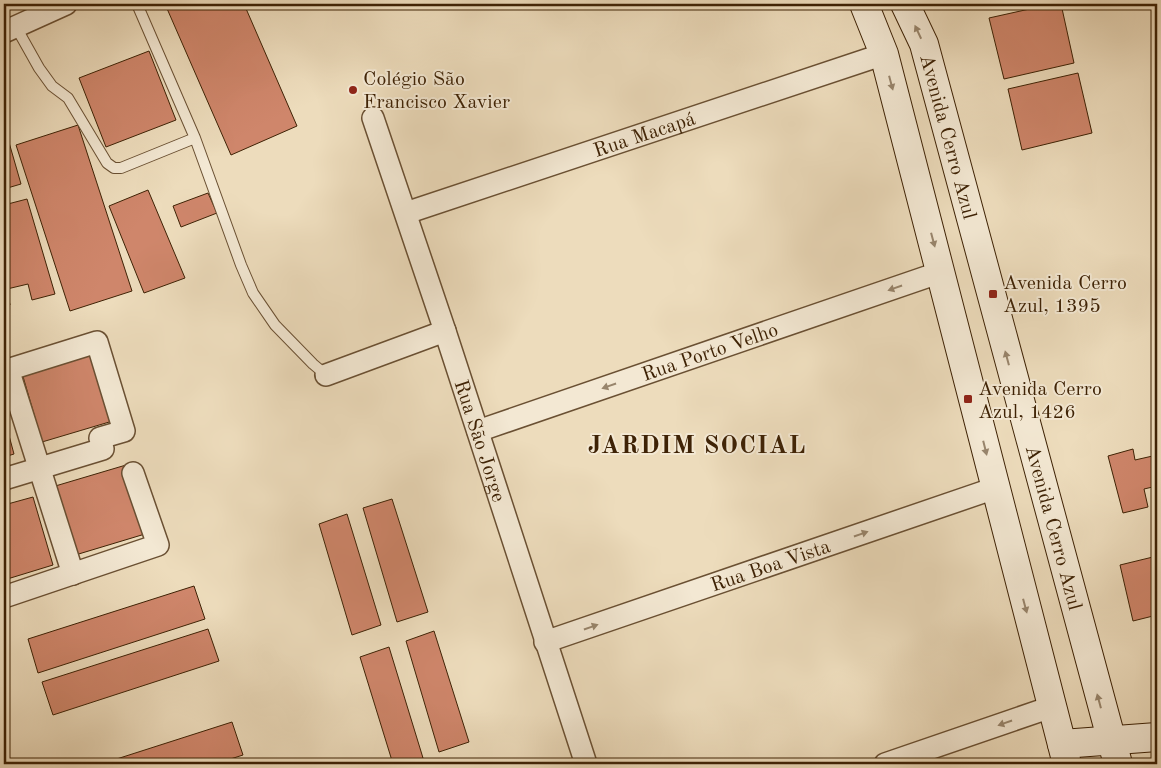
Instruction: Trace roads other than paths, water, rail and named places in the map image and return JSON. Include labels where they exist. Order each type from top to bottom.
[{"type":"main road","name":"Avenida Cerro Azul","points":[[864,4],[884,54],[1064,754]]},
{"type":"main road","name":"Avenida Cerro Azul","points":[[905,4],[924,44],[1114,752]]},
{"type":"main road","points":[[1064,754],[1114,752],[1157,737]]},
{"type":"street","points":[[10,29],[66,4]]},
{"type":"street","name":"Rua Macapá","points":[[406,213],[884,54]]},
{"type":"street","name":"Rua São Jorge","points":[[373,118],[478,431],[586,764]]},
{"type":"street","name":"Rua Porto Velho","points":[[478,431],[941,272]]},
{"type":"street","points":[[326,375],[445,331]]},
{"type":"street","points":[[4,479],[39,468],[103,449],[100,438],[124,431],[97,342],[6,370],[39,468],[73,574]]},
{"type":"street","points":[[4,597],[158,545],[134,473]]},
{"type":"street","name":"Rua Boa Vista","points":[[545,642],[995,488]]},
{"type":"street","points":[[885,764],[1051,707]]},
{"type":"lane","points":[[137,4],[195,138],[253,293],[275,325],[326,375]]},
{"type":"lane","points":[[10,29],[52,86],[68,98],[107,163],[114,168],[121,168],[195,138]]},
{"type":"place","name":"Colégio São Francisco Xavier","points":[[353,90]]},
{"type":"place","name":"Avenida Cerro Azul, 1395","points":[[993,294]]},
{"type":"place","name":"Avenida Cerro Azul, 1426","points":[[968,399]]},
{"type":"district","name":"JARDIM SOCIAL","points":[[697,444]]}]
